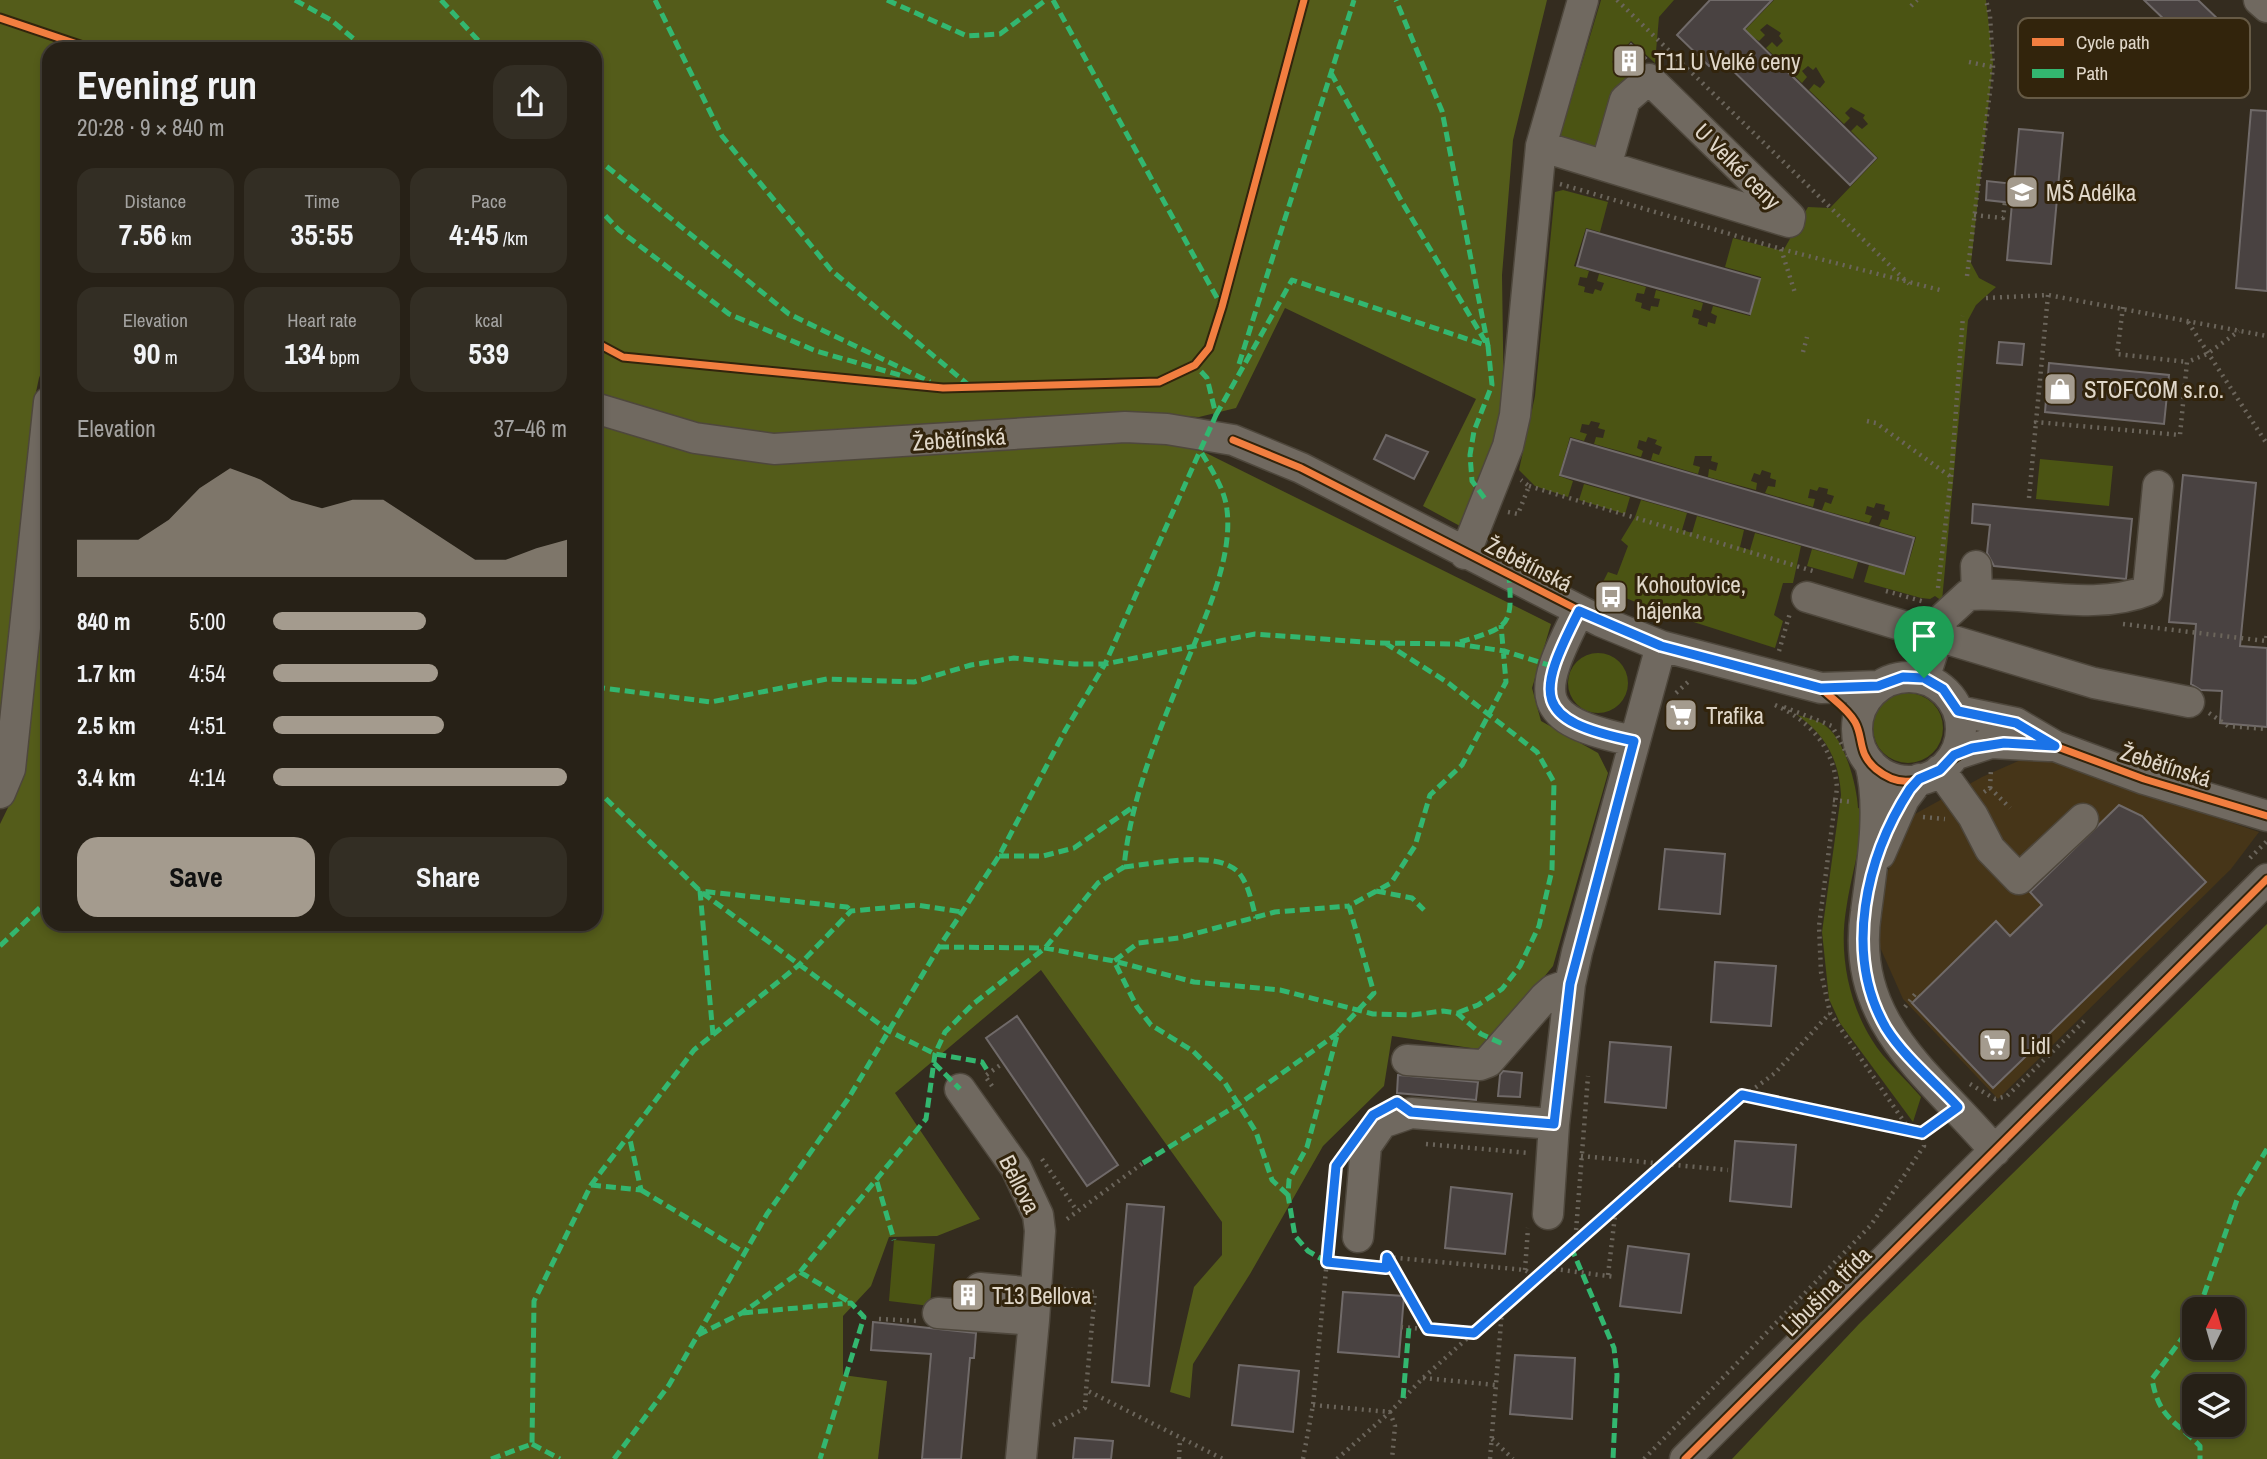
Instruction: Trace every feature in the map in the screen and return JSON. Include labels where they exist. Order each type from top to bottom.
[{"type":"street","points":[[1465,554],[1508,446],[1515,415],[1541,146],[1583,0]]},
{"type":"street","points":[[2259,0],[2267,7]]},
{"type":"street","name":"U Velké ceny","points":[[1541,146],[1622,171],[1789,222],[1790,217],[1649,79],[1625,100],[1606,166]]},
{"type":"street","name":"Žebětínská","points":[[602,410],[695,438],[774,449],[1125,427],[1197,432],[1268,453],[1579,611],[1661,646],[1821,688],[1878,686]]},
{"type":"street","points":[[0,793],[10,769],[42,467]]},
{"type":"street","points":[[1924,678],[1941,617],[1968,595],[1976,580],[2099,600],[2148,590],[2158,486]]},
{"type":"street","points":[[1812,584],[1941,617],[2094,683],[2189,702]]},
{"type":"street","points":[[1579,611],[1553,661],[1550,679],[1552,703],[1571,723],[1597,734],[1634,741]]},
{"type":"street","points":[[1539,1216],[1554,1124],[1570,984],[1661,646]]},
{"type":"street","points":[[1872,870],[1904,799],[1938,768],[1961,733],[1958,711],[1943,689],[1924,678],[1903,677],[1878,686],[1862,705],[1857,725],[1861,764],[1876,797],[1872,870],[1863,940],[1869,988],[1887,1029],[1969,1099],[1994,1151]]},
{"type":"street","name":"Žebětínská","points":[[1821,688],[1843,707],[1857,725]]},
{"type":"street","name":"Žebětínská","points":[[1958,711],[2016,723],[2055,746],[2158,784],[2267,816]]},
{"type":"street","name":"Žebětínská","points":[[1938,768],[1992,743],[2055,746]]},
{"type":"street","points":[[1861,764],[1894,778],[1938,768]]},
{"type":"street","points":[[1938,768],[1969,803],[1990,849],[2019,879],[2083,819]]},
{"type":"street","name":"Libušina třída","points":[[1685,1459],[2266,880]]},
{"type":"street","points":[[1407,1060],[1480,1065],[1488,1062],[1553,990],[1570,984]]},
{"type":"street","name":"Bellova","points":[[960,1089],[1016,1168],[1038,1215],[1045,1301],[1021,1459]]},
{"type":"street","points":[[1358,1237],[1366,1146],[1382,1123],[1411,1112],[1554,1124]]},
{"type":"street","points":[[980,1288],[1045,1301]]},
{"type":"street","points":[[938,1312],[1045,1301]]},
{"type":"path","points":[[1616,0],[1909,285]]},
{"type":"path","points":[[1911,6],[1917,0]]},
{"type":"path","points":[[1967,276],[1993,67],[1990,16],[1986,0]]},
{"type":"path","points":[[1969,62],[1993,67]]},
{"type":"path","points":[[1974,215],[2003,218],[2005,202]]},
{"type":"path","points":[[1781,249],[1795,293]]},
{"type":"path","points":[[1986,298],[2048,295],[2267,336]]},
{"type":"path","points":[[2029,498],[2048,295]]},
{"type":"path","points":[[2123,307],[2117,354],[2187,362],[2207,354],[2239,331]]},
{"type":"path","points":[[1882,590],[1941,617],[1963,316]]},
{"type":"path","points":[[2188,322],[2267,444]]},
{"type":"path","points":[[1803,352],[1807,337]]},
{"type":"path","points":[[2036,422],[2180,435],[2187,362]]},
{"type":"path","points":[[1867,421],[1876,423],[1951,477]]},
{"type":"path","points":[[1517,472],[1522,482],[1529,486],[1812,584]]},
{"type":"path","points":[[1500,515],[1518,513],[1529,486]]},
{"type":"path","points":[[2211,636],[2266,640],[2267,631]]},
{"type":"path","points":[[1766,649],[1781,654]]},
{"type":"path","points":[[1672,697],[1687,680],[1699,684]]},
{"type":"path","points":[[2189,702],[2228,726],[2267,729]]},
{"type":"path","points":[[1768,703],[1832,726],[1861,764]]},
{"type":"path","points":[[1778,705],[1812,731],[1832,757],[1837,788],[1833,800],[1819,926],[1821,972],[1830,1013],[1911,1132]]},
{"type":"path","points":[[1919,816],[1943,821],[1969,803],[1992,763]]},
{"type":"path","points":[[1833,800],[1861,803]]},
{"type":"path","points":[[1969,803],[2010,808]]},
{"type":"path","points":[[1904,1015],[1906,1005],[1916,993],[1919,996]]},
{"type":"path","points":[[1337,1459],[1390,1412],[1423,1378],[1663,1164],[1742,1095],[1775,1073],[1830,1013]]},
{"type":"path","points":[[1742,1095],[1922,1133],[1969,1099],[2007,1096],[2091,1015]]},
{"type":"path","points":[[993,1087],[985,1076],[1003,1063]]},
{"type":"path","points":[[1575,1244],[1588,1074]]},
{"type":"path","points":[[1962,1078],[1969,1099]]},
{"type":"path","points":[[1644,1459],[1871,1225],[1901,1185],[1924,1146],[1922,1133]]},
{"type":"path","points":[[1426,1144],[1527,1152],[1535,1156]]},
{"type":"path","points":[[1039,1155],[1077,1211]]},
{"type":"path","points":[[1303,1459],[1313,1405],[1336,1166],[1343,1156]]},
{"type":"path","points":[[1581,1156],[1728,1170]]},
{"type":"path","points":[[1067,1219],[1143,1163]]},
{"type":"path","points":[[1608,1275],[1616,1206]]},
{"type":"path","points":[[1524,1270],[1539,1216]]},
{"type":"path","points":[[1327,1262],[1386,1268],[1387,1257]]},
{"type":"path","points":[[1387,1257],[1524,1270],[1536,1277]]},
{"type":"path","points":[[1387,1257],[1428,1329]]},
{"type":"path","points":[[1547,1268],[1615,1277]]},
{"type":"path","points":[[1045,1301],[1095,1292],[1085,1408],[1053,1425]]},
{"type":"path","points":[[1490,1459],[1502,1309]]},
{"type":"path","points":[[1401,1327],[1474,1333]]},
{"type":"path","points":[[1423,1378],[1496,1385]]},
{"type":"path","points":[[1086,1390],[1223,1459]]},
{"type":"path","points":[[1313,1405],[1390,1412]]},
{"type":"path","points":[[1390,1412],[1395,1426],[1392,1459]]},
{"type":"path","points":[[1179,1459],[1180,1438]]},
{"type":"path","points":[[1492,1438],[1513,1459]]},
{"type":"shaded area","points":[[2032,755],[2259,832],[2231,869],[1998,1099],[1903,999],[1879,945],[1886,875],[1915,814],[1982,777]]},
{"type":"green space","points":[[0,0],[1547,0],[1513,140],[1502,275],[1504,413],[1490,465],[1460,526],[1423,506],[1476,399],[1285,308],[1236,408],[1199,417],[1125,413],[775,435],[699,424],[602,394],[602,42],[42,42],[42,371],[33,406],[0,726]]},
{"type":"green space","points":[[1601,0],[1674,0],[1659,17],[1655,63],[1631,41],[1612,62],[1636,84],[1600,144],[1591,149],[1559,139]]},
{"type":"green space","points":[[1774,0],[1986,0],[1993,63],[1971,263],[1979,278],[1996,287],[1976,305],[1968,320],[1942,601],[1935,596],[1930,599],[1921,598],[1864,582],[1869,565],[1905,575],[1916,537],[1879,526],[1882,519],[1888,520],[1890,512],[1884,510],[1885,505],[1876,503],[1874,508],[1867,506],[1865,514],[1872,516],[1869,523],[1822,510],[1825,502],[1831,504],[1834,496],[1827,494],[1828,489],[1810,489],[1808,498],[1815,499],[1813,507],[1765,493],[1768,486],[1775,487],[1776,480],[1770,478],[1771,473],[1762,470],[1760,475],[1754,473],[1751,481],[1757,483],[1756,490],[1708,477],[1709,469],[1716,471],[1718,463],[1711,461],[1712,456],[1695,456],[1693,465],[1700,467],[1698,474],[1651,460],[1653,453],[1659,455],[1662,447],[1655,444],[1657,440],[1648,437],[1646,442],[1639,440],[1637,448],[1643,451],[1641,457],[1594,444],[1596,437],[1603,438],[1605,430],[1598,428],[1600,423],[1591,421],[1589,425],[1582,424],[1580,432],[1587,434],[1584,441],[1570,437],[1559,476],[1573,481],[1568,497],[1535,486],[1519,470],[1535,396],[1555,192],[1563,190],[1608,202],[1600,232],[1586,228],[1574,266],[1589,271],[1587,278],[1580,277],[1578,285],[1585,287],[1584,292],[1593,294],[1595,289],[1601,291],[1604,283],[1597,281],[1599,274],[1646,287],[1644,294],[1637,293],[1635,301],[1642,303],[1641,308],[1650,311],[1651,306],[1658,307],[1660,299],[1654,298],[1656,290],[1700,302],[1703,303],[1701,311],[1694,309],[1692,317],[1699,319],[1698,324],[1707,327],[1708,322],[1715,324],[1717,316],[1711,313],[1713,306],[1750,316],[1761,277],[1725,267],[1733,238],[1783,251],[1808,207],[1830,208],[1878,158],[1851,131],[1857,125],[1862,129],[1868,124],[1863,118],[1865,115],[1851,107],[1845,113],[1850,118],[1844,124],[1809,90],[1814,84],[1820,88],[1825,82],[1816,67],[1813,70],[1808,66],[1802,71],[1807,77],[1802,83],[1766,48],[1772,42],[1777,47],[1783,41],[1779,36],[1781,33],[1767,24],[1760,30],[1765,35],[1759,41],[1744,31]]},
{"type":"green space","points":[[602,425],[692,453],[774,464],[1125,442],[1190,445],[1551,624],[1532,688],[1541,721],[1598,753],[1608,773],[1553,966],[1484,1050],[1392,1036],[1384,1086],[1323,1146],[1250,1274],[1193,1364],[1190,1398],[1170,1392],[1194,1287],[1222,1255],[1222,1222],[1041,970],[895,1093],[980,1219],[937,1236],[889,1237],[871,1286],[843,1316],[843,1375],[887,1381],[878,1459],[0,1459],[0,824],[25,773],[42,608],[42,931],[602,931]]},
{"type":"green space","points":[[2040,459],[2113,466],[2109,506],[2036,499]]},
{"type":"green space","points":[[1584,484],[1630,497],[1625,514],[1579,500]]},
{"type":"green space","points":[[1641,500],[1687,513],[1682,530],[1692,533],[1697,516],[1744,530],[1740,547],[1750,550],[1755,533],[1801,546],[1793,583],[1783,583],[1774,615],[1783,621],[1775,648],[1656,610],[1600,588],[1608,572],[1617,575],[1628,546],[1621,540],[1635,517]]},
{"type":"green space","points":[[1812,549],[1858,562],[1853,579],[1807,566]]},
{"type":"green space","points":[[1592,653],[1604,653],[1623,666],[1628,683],[1626,695],[1615,708],[1604,713],[1592,713],[1573,700],[1568,689],[1568,677],[1581,658]]},
{"type":"green space","points":[[1901,693],[1915,693],[1928,699],[1937,708],[1943,728],[1941,741],[1933,753],[1915,763],[1901,763],[1888,757],[1879,748],[1873,735],[1873,721],[1879,708],[1888,699]]},
{"type":"green space","points":[[1797,715],[1827,727],[1839,742],[1849,764],[1858,808],[1865,810],[1844,926],[1847,977],[1857,1010],[1872,1040],[1921,1097],[1913,1122],[1840,1023],[1829,999],[1822,932],[1841,795],[1840,782],[1829,749],[1816,731]]},
{"type":"green space","points":[[2267,924],[2267,1459],[1732,1459],[1859,1324]]},
{"type":"green space","points":[[894,1240],[935,1244],[930,1306],[889,1301]]},
{"type":"building","points":[[1710,0],[1772,0],[1744,29],[1876,158],[1850,185],[1718,56],[1709,66],[1677,35]]},
{"type":"building","points":[[2144,0],[2198,0],[2217,18],[2163,18]]},
{"type":"building","name":"T11 U Velké ceny","points":[[1631,44],[1646,58],[1628,74],[1614,62]]},
{"type":"building","points":[[2251,110],[2267,111],[2267,291],[2236,288]]},
{"type":"building","name":"MŠ Adélka","points":[[2019,129],[2063,133],[2051,264],[2007,260],[2012,203],[1986,200],[1987,181],[2014,184]]},
{"type":"building","points":[[1587,230],[1760,279],[1750,314],[1577,266]]},
{"type":"building","points":[[1999,342],[2024,344],[2022,365],[1997,363]]},
{"type":"building","points":[[2049,363],[2169,375],[2164,424],[2045,412]]},
{"type":"building","points":[[1386,435],[1428,452],[1414,479],[1374,459]]},
{"type":"building","points":[[1571,439],[1914,538],[1904,574],[1560,475]]},
{"type":"building","points":[[2183,475],[2256,483],[2240,646],[2267,648],[2267,727],[2220,723],[2222,691],[2201,690],[2191,684],[2196,624],[2169,622]]},
{"type":"building","points":[[1973,504],[2132,519],[2126,579],[1994,566],[1987,553],[1990,525],[1972,523]]},
{"type":"building","points":[[2119,805],[2142,816],[2206,882],[1993,1088],[1912,1003],[1996,921],[2010,936],[2042,905],[2030,892]]},
{"type":"building","points":[[1665,849],[1725,854],[1720,914],[1659,909]]},
{"type":"building","points":[[1715,962],[1776,966],[1771,1026],[1711,1022]]},
{"type":"building","points":[[1017,1016],[1118,1165],[1087,1186],[986,1038]]},
{"type":"building","points":[[1610,1042],[1671,1047],[1666,1108],[1605,1102]]},
{"type":"building","points":[[1503,1071],[1522,1073],[1520,1097],[1498,1096],[1500,1075]]},
{"type":"building","points":[[1398,1075],[1478,1082],[1476,1100],[1397,1093]]},
{"type":"building","points":[[1735,1141],[1796,1145],[1791,1207],[1730,1201]]},
{"type":"building","points":[[1451,1187],[1512,1194],[1505,1254],[1445,1248]]},
{"type":"building","points":[[1127,1204],[1164,1207],[1149,1386],[1112,1382]]},
{"type":"building","points":[[1628,1246],[1689,1254],[1681,1313],[1620,1306]]},
{"type":"building","points":[[1343,1292],[1404,1296],[1399,1357],[1338,1352]]},
{"type":"building","points":[[873,1322],[976,1333],[974,1358],[970,1358],[961,1459],[922,1459],[931,1354],[871,1350]]},
{"type":"building","points":[[1515,1355],[1575,1358],[1572,1419],[1510,1414]]},
{"type":"building","points":[[1239,1365],[1299,1371],[1293,1432],[1232,1425]]},
{"type":"building","points":[[1075,1438],[1113,1441],[1111,1459],[1073,1459]]},
{"type":"marked path","points":[[295,0],[331,20],[358,42]]},
{"type":"marked path","points":[[441,0],[480,42]]},
{"type":"marked path","points":[[655,0],[722,136],[831,270],[972,388]]},
{"type":"marked path","points":[[887,0],[967,36],[1000,34],[1046,0]]},
{"type":"marked path","points":[[1053,0],[1222,307]]},
{"type":"marked path","points":[[1239,364],[1354,0]]},
{"type":"marked path","points":[[1216,415],[1292,280],[1488,346],[1442,111],[1396,0]]},
{"type":"marked path","points":[[1331,73],[1402,202],[1488,346],[1492,385],[1474,431],[1470,455],[1472,481],[1486,500]]},
{"type":"marked path","points":[[602,163],[789,314],[930,382]]},
{"type":"marked path","points":[[602,212],[619,230],[729,314],[816,351],[903,376]]},
{"type":"marked path","points":[[614,1459],[669,1385],[767,1214],[848,1099],[939,947],[999,856],[1066,729],[1105,664],[1216,415],[1207,378],[1195,365]]},
{"type":"marked path","points":[[698,1335],[742,1313],[800,1272],[926,1119],[935,1054],[945,1032],[973,1004],[1045,948],[1098,883],[1124,867],[1133,814],[1148,763],[1216,589],[1226,549],[1228,529],[1224,495],[1201,452]]},
{"type":"marked path","points":[[1460,642],[1489,633],[1504,622],[1510,606],[1509,576]]},
{"type":"marked path","points":[[1327,1262],[1308,1251],[1295,1236],[1288,1195],[1289,1180],[1307,1147],[1338,1032],[1374,993],[1349,906],[1391,883],[1415,846],[1430,795],[1462,765],[1506,682],[1501,625]]},
{"type":"marked path","points":[[602,688],[711,702],[827,679],[914,682],[971,665],[1014,658],[1105,664],[1255,634],[1377,643],[1457,644],[1504,651],[1552,666]]},
{"type":"marked path","points":[[1385,643],[1447,682],[1537,752],[1554,782],[1552,870],[1539,926],[1520,966],[1502,989],[1478,1005],[1457,1013]]},
{"type":"marked path","points":[[602,795],[700,891],[889,1031],[935,1054],[982,1062],[989,1073]]},
{"type":"marked path","points":[[999,856],[1043,856],[1074,848],[1133,807]]},
{"type":"marked path","points":[[1124,867],[1184,860],[1201,860],[1229,866],[1239,873],[1245,883],[1256,918]]},
{"type":"marked path","points":[[713,1035],[700,891],[847,907],[851,911]]},
{"type":"marked path","points":[[1376,891],[1412,898],[1424,910]]},
{"type":"marked path","points":[[491,1459],[532,1444],[534,1301],[591,1185],[694,1050],[799,965],[851,911],[917,905],[962,912]]},
{"type":"marked path","points":[[0,946],[42,906]]},
{"type":"marked path","points":[[1288,1195],[1272,1180],[1256,1132],[1225,1083],[1193,1051],[1151,1025],[1137,1007],[1114,961],[1138,943],[1179,938],[1275,912],[1349,906]]},
{"type":"marked path","points":[[939,947],[1045,948],[1114,961],[1194,982],[1280,990],[1373,1014],[1412,1015],[1443,1011],[1457,1013],[1481,1034],[1503,1044]]},
{"type":"marked path","points":[[1143,1163],[1239,1104],[1338,1033]]},
{"type":"marked path","points":[[934,1063],[960,1089]]},
{"type":"marked path","points":[[591,1185],[641,1190],[629,1135]]},
{"type":"marked path","points":[[2203,1297],[2238,1197],[2267,1149]]},
{"type":"marked path","points":[[877,1182],[894,1240]]},
{"type":"marked path","points":[[641,1190],[745,1253]]},
{"type":"marked path","points":[[1571,1247],[1614,1348],[1617,1375],[1613,1459]]},
{"type":"marked path","points":[[800,1272],[851,1303]]},
{"type":"marked path","points":[[743,1313],[851,1303],[864,1317],[820,1459]]},
{"type":"marked path","points":[[1403,1398],[1409,1327]]},
{"type":"marked path","points":[[2182,1338],[2152,1379],[2163,1410],[2200,1446],[2200,1459]]},
{"type":"marked path","points":[[532,1444],[560,1459]]},
{"type":"cycle path","points":[[602,346],[623,357],[943,388],[1159,382],[1195,365],[1209,348],[1222,307],[1304,0]]},
{"type":"cycle path","points":[[0,18],[71,42]]},
{"type":"cycle path","points":[[1233,440],[1301,468],[1600,621],[1661,646],[1821,688],[1878,686],[1903,677],[1924,679],[1943,689],[1958,711],[1965,714],[2016,723],[2055,746],[2144,779],[2267,816]]},
{"type":"cycle path","points":[[1821,688],[1852,717],[1863,751],[1870,763],[1891,778],[1905,781],[1918,779],[1931,774],[1968,750],[1990,743],[2051,746]]},
{"type":"cycle path","points":[[1685,1459],[2267,879]]},
{"type":"place","name":"T11 U Velké ceny","points":[[1629,61]]},
{"type":"place","name":"MŠ Adélka","points":[[2022,192]]},
{"type":"place","name":"STOFCOM s.r.o.","points":[[2060,389]]},
{"type":"place","name":"Kohoutovice, hájenka","points":[[1611,597]]},
{"type":"place","name":"Trafika","points":[[1681,715]]},
{"type":"place","name":"Lidl","points":[[1995,1045]]},
{"type":"place","name":"T13 Bellova","points":[[968,1295]]},
{"type":"route","points":[[1579,611],[1661,646],[1821,688],[1864,688],[1903,677],[1924,678],[1943,689],[1958,711],[1971,716],[2016,723],[2055,746],[1992,743],[1954,755],[1948,764],[1932,775],[1919,779],[1910,789],[1872,870],[1863,940],[1864,966],[1869,988],[1887,1029],[1958,1107],[1922,1133],[1742,1095],[1700,1129],[1474,1333],[1428,1329],[1387,1257],[1386,1268],[1327,1262],[1336,1166],[1373,1115],[1397,1102],[1411,1112],[1554,1124],[1570,984],[1588,907],[1634,741],[1597,734],[1571,723],[1552,703],[1550,679],[1553,661],[1579,611]]}]
